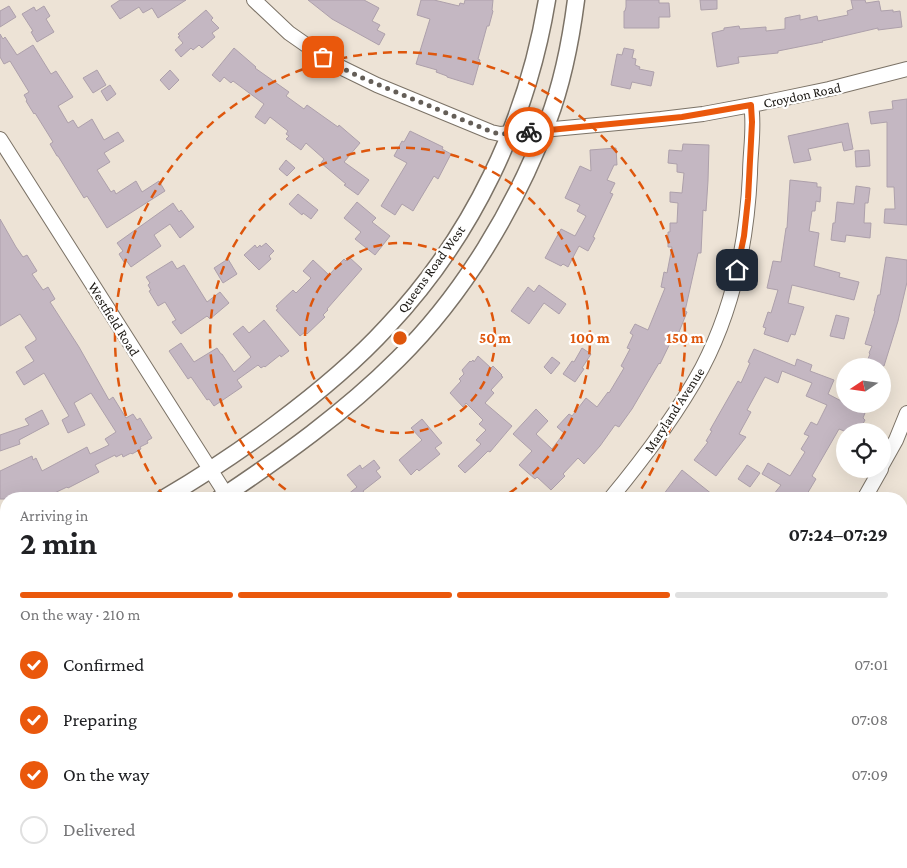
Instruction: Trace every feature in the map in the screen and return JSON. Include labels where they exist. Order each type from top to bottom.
[{"type":"street","name":"Croydon Road","points":[[254,0],[297,39],[332,63],[500,134],[682,117],[851,84],[907,69]]},
{"type":"street","name":"Queens Road West","points":[[174,492],[261,435],[313,395],[364,351],[404,308],[447,252],[469,218],[491,177],[510,134],[528,82],[547,0]]},
{"type":"street","points":[[232,492],[328,421],[398,359],[447,303],[492,238],[521,184],[544,130],[557,92],[567,51],[576,0]]},
{"type":"street","name":"Maryland Avenue","points":[[616,492],[647,453],[678,409],[702,368],[724,316],[737,270],[746,222],[752,122],[751,105]]},
{"type":"street","name":"Westfield Road","points":[[0,139],[222,492]]},
{"type":"street","points":[[891,449],[907,413]]},
{"type":"street","points":[[868,492],[876,478]]},
{"type":"building","points":[[120,0],[186,0],[158,18],[152,8],[143,13],[139,7],[120,19],[111,6]]},
{"type":"building","points":[[308,0],[364,0],[379,8],[372,21],[380,25],[377,30],[385,34],[379,45],[332,19]]},
{"type":"building","points":[[421,0],[434,0],[459,6],[460,3],[464,4],[465,0],[493,0],[493,11],[478,59],[480,60],[473,85],[447,77],[436,72],[437,70],[416,64],[430,19],[417,15]]},
{"type":"building","points":[[626,0],[659,0],[659,3],[669,3],[670,17],[659,17],[659,28],[624,28]]},
{"type":"building","points":[[700,0],[717,0],[717,9],[701,10]]},
{"type":"building","points":[[851,0],[865,0],[866,3],[879,1],[881,11],[900,11],[902,27],[878,30],[878,28],[778,51],[778,53],[738,57],[739,63],[717,67],[712,33],[724,30],[724,28],[739,26],[740,29],[766,27],[766,31],[785,29],[785,18],[800,15],[800,20],[817,16],[818,21],[848,15],[847,11],[853,9]]},
{"type":"building","points":[[9,6],[16,17],[0,27],[0,11]]},
{"type":"building","points":[[44,6],[50,16],[46,19],[54,32],[37,42],[31,32],[33,31],[22,14],[34,7],[36,11]]},
{"type":"building","points":[[206,10],[213,18],[211,20],[219,28],[212,33],[215,37],[202,48],[199,45],[193,50],[191,48],[181,57],[175,50],[183,43],[178,34]]},
{"type":"building","points":[[0,34],[3,39],[5,37],[17,55],[33,45],[51,74],[56,71],[73,97],[58,106],[68,123],[73,120],[78,128],[92,119],[104,140],[118,132],[124,141],[104,153],[110,162],[97,170],[111,192],[114,190],[116,194],[136,181],[142,192],[159,181],[165,191],[107,228],[87,196],[84,198],[50,144],[53,142],[26,101],[24,95],[29,92],[10,61],[4,64],[0,57]]},
{"type":"building","points":[[234,48],[255,68],[289,92],[286,96],[304,109],[307,105],[338,127],[339,125],[360,143],[344,162],[369,180],[358,195],[344,185],[346,184],[321,163],[324,159],[306,143],[301,150],[286,139],[289,136],[286,134],[288,131],[270,117],[265,124],[255,117],[264,104],[233,81],[231,83],[224,77],[220,82],[212,75]]},
{"type":"building","points":[[624,48],[634,50],[632,58],[636,59],[635,65],[640,67],[639,69],[654,72],[651,86],[632,82],[630,89],[611,85],[617,54],[622,55]]},
{"type":"building","points":[[97,70],[106,85],[93,93],[83,78]]},
{"type":"building","points":[[170,70],[179,80],[169,90],[160,80]]},
{"type":"building","points":[[110,85],[116,94],[107,101],[101,91]]},
{"type":"building","points":[[907,99],[907,225],[884,223],[885,209],[895,209],[894,187],[887,187],[887,122],[871,124],[869,112],[893,109],[892,101]]},
{"type":"building","points":[[848,123],[853,149],[844,151],[842,142],[808,149],[811,160],[794,163],[788,136]]},
{"type":"building","points":[[410,131],[443,147],[442,149],[451,154],[438,179],[434,176],[413,211],[402,204],[395,215],[381,206],[407,163],[394,156]]},
{"type":"building","points":[[683,144],[709,145],[706,211],[703,210],[701,253],[698,253],[685,311],[687,312],[679,332],[676,331],[660,364],[619,427],[615,425],[584,464],[578,458],[563,474],[565,476],[551,490],[537,477],[535,479],[519,465],[532,451],[513,434],[536,409],[548,421],[536,434],[552,449],[564,433],[557,427],[569,414],[572,416],[586,398],[597,407],[609,393],[624,368],[621,366],[630,349],[627,348],[633,335],[630,333],[635,324],[648,330],[665,288],[661,287],[664,272],[667,273],[672,247],[668,247],[670,223],[677,223],[678,203],[670,202],[670,192],[682,193],[684,173],[677,172],[677,164],[668,163],[669,150],[682,151]]},
{"type":"building","points":[[616,148],[617,165],[614,165],[607,180],[615,183],[610,193],[613,194],[588,251],[579,246],[568,267],[563,264],[561,266],[545,258],[561,229],[575,236],[586,216],[577,211],[580,205],[565,198],[580,166],[591,171],[590,150]]},
{"type":"building","points":[[869,150],[870,166],[856,167],[855,151]]},
{"type":"building","points":[[286,160],[295,168],[287,176],[279,169]]},
{"type":"building","points":[[790,180],[817,183],[817,187],[821,187],[820,202],[816,201],[815,211],[812,211],[809,231],[819,233],[814,266],[840,273],[839,277],[859,282],[854,300],[792,285],[788,303],[804,307],[795,335],[791,334],[788,342],[764,334],[766,328],[763,327],[768,312],[771,313],[778,290],[767,288],[773,261],[781,262],[787,228]]},
{"type":"building","points":[[856,186],[870,188],[868,203],[865,203],[864,223],[871,223],[870,238],[846,235],[845,242],[831,240],[837,202],[854,204]]},
{"type":"building","points":[[298,194],[318,210],[311,219],[303,213],[302,215],[289,204]]},
{"type":"building","points":[[357,202],[376,218],[372,222],[390,236],[375,255],[355,239],[361,232],[344,218]]},
{"type":"building","points":[[173,203],[194,227],[180,238],[170,224],[154,235],[161,246],[131,267],[126,260],[124,262],[119,254],[123,251],[117,243]]},
{"type":"building","points":[[0,219],[23,257],[27,255],[37,271],[32,274],[43,290],[48,287],[55,299],[50,302],[79,347],[109,400],[113,397],[126,418],[133,414],[137,420],[140,418],[152,438],[147,441],[148,443],[140,447],[141,449],[132,454],[123,457],[122,454],[116,457],[115,455],[95,465],[99,472],[68,488],[57,492],[0,492],[0,471],[32,456],[33,460],[36,458],[42,471],[87,447],[90,454],[109,445],[105,439],[116,432],[91,393],[74,403],[85,425],[68,433],[62,420],[69,416],[44,373],[24,385],[16,372],[34,361],[25,347],[36,340],[36,338],[20,314],[0,326]]},
{"type":"building","points":[[266,243],[274,251],[269,256],[271,259],[259,270],[244,255],[255,245],[257,248]]},
{"type":"building","points":[[349,257],[362,269],[327,309],[323,315],[325,317],[307,334],[305,332],[300,336],[276,310],[278,309],[276,306],[293,290],[296,293],[311,278],[303,271],[313,260],[329,275],[344,259],[346,261]]},
{"type":"building","points":[[886,257],[907,260],[907,282],[886,358],[868,358],[872,346],[865,344],[878,295],[880,295]]},
{"type":"building","points":[[228,259],[237,274],[223,283],[214,268]]},
{"type":"building","points":[[172,261],[177,269],[184,265],[207,302],[220,292],[229,303],[210,319],[207,316],[181,334],[172,322],[176,320],[165,302],[158,306],[149,291],[151,290],[148,285],[150,283],[146,277]]},
{"type":"building","points":[[539,285],[566,304],[559,314],[544,303],[529,324],[511,311],[528,287],[534,292]]},
{"type":"building","points":[[836,315],[849,318],[844,339],[830,336]]},
{"type":"building","points":[[264,320],[289,351],[281,357],[280,355],[265,367],[261,368],[258,365],[237,380],[242,387],[214,406],[209,399],[207,400],[191,377],[188,379],[169,351],[181,343],[194,362],[217,348],[234,372],[251,357],[233,334],[243,326],[249,333]]},
{"type":"building","points":[[582,348],[591,354],[575,382],[563,374],[572,361],[574,362]]},
{"type":"building","points":[[754,349],[795,366],[797,359],[812,365],[810,371],[834,380],[828,394],[836,398],[836,413],[865,413],[863,423],[836,423],[836,434],[812,476],[816,479],[808,492],[776,492],[781,485],[762,474],[768,463],[790,476],[805,452],[801,449],[809,436],[804,434],[811,422],[817,425],[827,405],[806,396],[812,383],[782,371],[778,383],[765,377],[747,410],[751,412],[739,434],[746,437],[716,476],[694,460],[708,442],[706,441],[712,431],[710,430],[738,381],[741,383],[750,363],[748,362]]},
{"type":"building","points":[[478,356],[491,368],[493,366],[503,377],[491,390],[494,393],[485,403],[512,426],[490,452],[488,451],[465,473],[458,466],[481,444],[476,440],[486,430],[479,424],[483,420],[466,403],[463,407],[450,393],[461,381],[459,379],[464,374],[462,370],[470,361],[473,360],[474,362]]},
{"type":"building","points":[[552,357],[560,363],[551,374],[544,367]]},
{"type":"building","points":[[42,410],[49,424],[19,440],[20,444],[0,451],[0,435],[29,425],[25,419]]},
{"type":"building","points":[[422,419],[442,443],[435,448],[440,454],[411,475],[399,460],[422,440],[411,428]]},
{"type":"building","points":[[374,460],[380,468],[376,471],[381,477],[364,492],[351,492],[357,487],[347,475],[360,465],[362,469]]},
{"type":"building","points":[[747,465],[760,473],[750,487],[738,479]]},
{"type":"building","points":[[682,470],[709,492],[665,492]]},
{"type":"way so far","points":[[323,57],[360,77],[492,132],[500,134],[529,132]]},
{"type":"route","points":[[529,132],[682,117],[751,105],[752,122],[748,199],[744,236],[737,270]]}]
